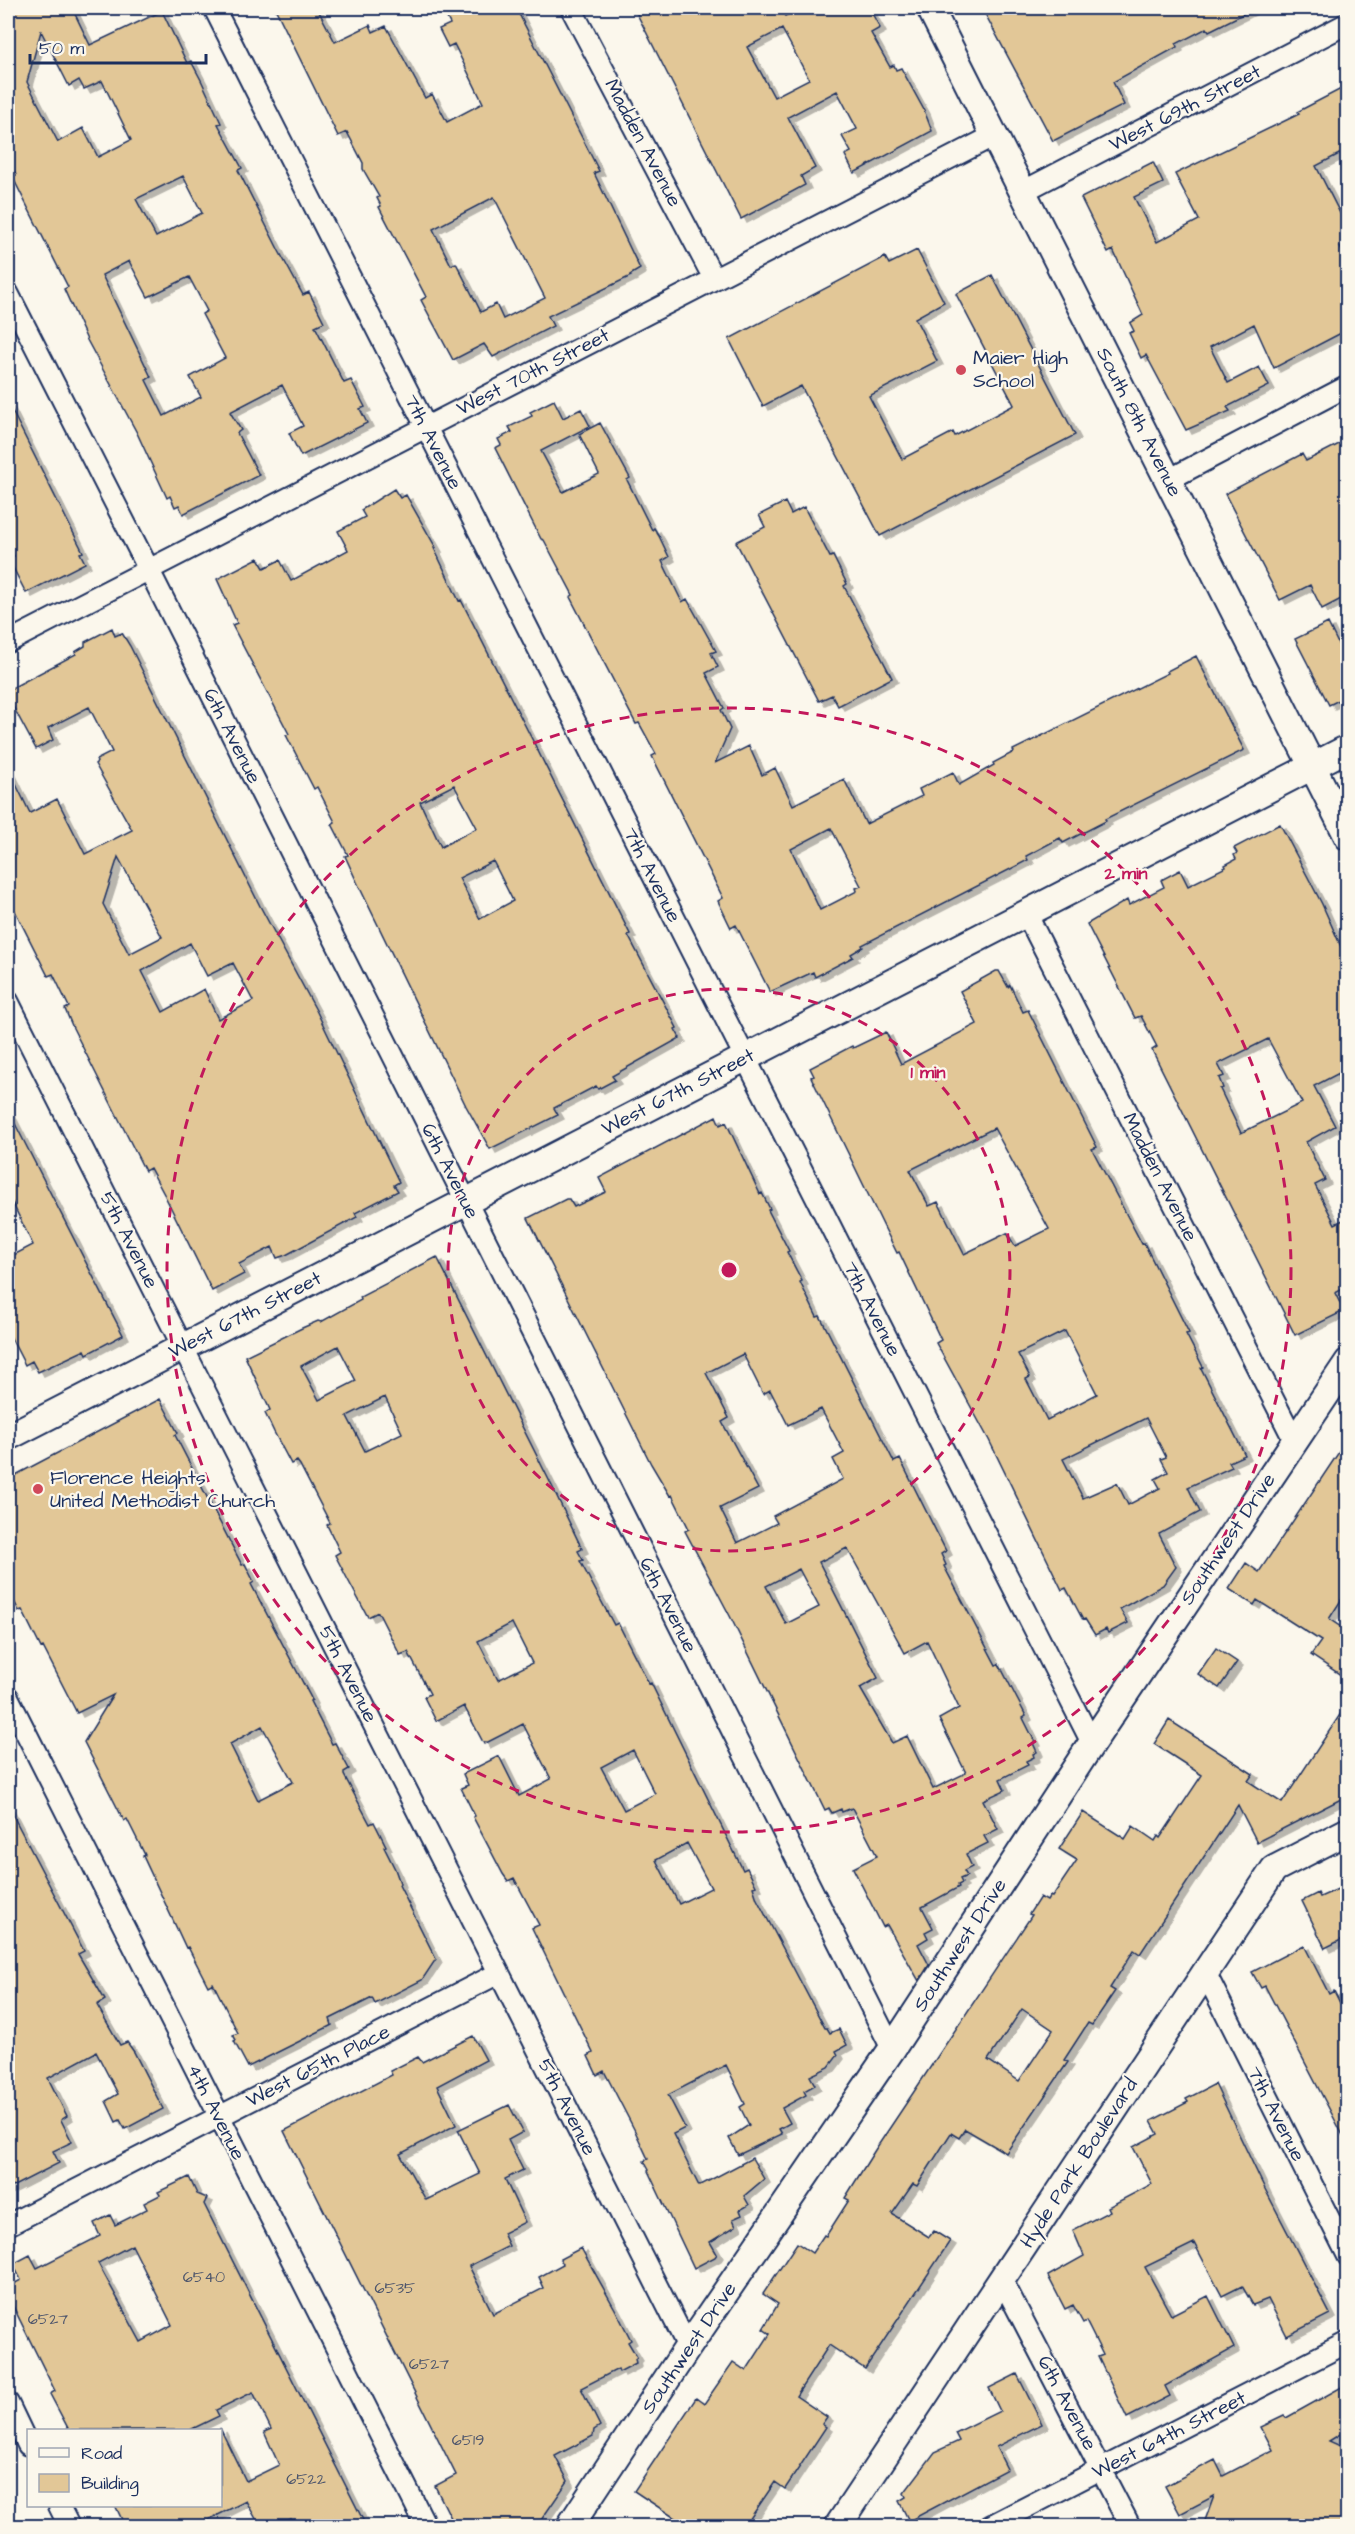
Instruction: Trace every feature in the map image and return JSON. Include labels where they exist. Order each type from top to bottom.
[{"type":"street","name":"7th Avenue","points":[[214,8],[1092,1743]]},
{"type":"street","name":"Madden Avenue","points":[[571,8],[714,279]]},
{"type":"street","name":"South 8th Avenue","points":[[930,8],[1347,837]]},
{"type":"street","name":"West 69th Street","points":[[1022,192],[1347,23]]},
{"type":"street","name":"West 70th Street","points":[[8,642],[995,135]]},
{"type":"street","name":"6th Avenue","points":[[8,293],[892,2049]]},
{"type":"street","points":[[1168,480],[1347,386]]},
{"type":"street","name":"West 67th Street","points":[[8,1437],[1347,748]]},
{"type":"street","name":"Madden Avenue","points":[[1026,913],[1294,1440]]},
{"type":"street","name":"5th Avenue","points":[[8,1001],[688,2347]]},
{"type":"street","name":"Southwest Drive","points":[[570,2526],[688,2347],[892,2049],[1092,1743],[1347,1362]]},
{"type":"street","name":"4th Avenue","points":[[8,1697],[426,2526]]},
{"type":"street","name":"Hyde Park Boulevard","points":[[838,2526],[1274,1869],[1347,1831]]},
{"type":"street","name":"7th Avenue","points":[[1205,1972],[1347,2256]]},
{"type":"street","name":"West 65th Place","points":[[8,2225],[500,1973]]},
{"type":"street","name":"6th Avenue","points":[[1002,2280],[1130,2526]]},
{"type":"street","name":"West 64th Street","points":[[990,2526],[1347,2342]]},
{"type":"street","points":[[8,2403],[27,2443]]},
{"type":"street","points":[[60,2507],[69,2526]]},
{"type":"building","points":[[8,8],[72,8],[90,45],[162,11],[187,63],[191,61],[201,80],[221,123],[218,124],[242,168],[238,170],[279,251],[303,295],[309,292],[324,322],[315,326],[344,383],[351,380],[365,407],[360,409],[367,423],[301,456],[289,433],[303,426],[282,385],[230,412],[241,430],[237,433],[259,475],[183,514],[179,505],[175,507],[170,496],[167,498],[137,433],[87,340],[64,289],[68,287],[12,176],[16,175],[8,158]],"holes":[[[41,31],[69,86],[79,80],[84,89],[102,81],[131,140],[98,157],[83,128],[58,142],[27,82]],[[183,176],[202,213],[156,237],[136,199]],[[129,261],[148,297],[189,277],[207,311],[202,314],[225,358],[190,377],[201,397],[164,416],[146,380],[151,377],[102,275]]]},
{"type":"building","points":[[275,8],[317,8],[335,42],[370,25],[373,32],[386,26],[425,98],[432,94],[447,122],[483,103],[454,44],[448,47],[439,29],[450,24],[442,8],[516,8],[599,171],[594,173],[640,269],[631,276],[548,316],[553,326],[493,357],[484,344],[453,360],[421,300],[426,297],[379,207],[381,206],[377,198],[379,197],[363,169],[363,163],[347,132],[338,136]],"holes":[[[494,197],[545,298],[503,319],[496,304],[481,312],[456,263],[451,265],[433,229]]]},
{"type":"building","points":[[634,8],[780,8],[785,16],[801,8],[869,8],[880,28],[871,33],[890,67],[894,65],[896,70],[901,68],[924,110],[932,131],[854,173],[845,155],[851,152],[842,136],[857,129],[837,91],[788,117],[815,168],[801,176],[805,185],[741,219]],"holes":[[[782,29],[809,79],[774,97],[747,47]]]},
{"type":"building","points":[[982,8],[1255,8],[1209,31],[1207,28],[1176,44],[1177,47],[1113,82],[1124,105],[1053,141]]},
{"type":"building","points":[[1341,89],[1342,91],[1347,89],[1347,150],[1316,166],[1347,227],[1347,243],[1340,247],[1347,262],[1347,330],[1274,368],[1254,324],[1210,347],[1228,383],[1259,367],[1269,386],[1227,407],[1230,411],[1186,430],[1146,355],[1141,358],[1129,333],[1134,331],[1130,323],[1143,315],[1113,250],[1108,253],[1081,198],[1153,162],[1163,183],[1134,197],[1157,242],[1199,220],[1175,174],[1299,114],[1297,112]]},
{"type":"building","points":[[917,250],[944,302],[915,318],[937,361],[869,396],[902,459],[953,432],[955,436],[1014,405],[956,294],[992,275],[1075,435],[880,536],[801,386],[763,406],[729,339],[885,257],[889,264]]},
{"type":"building","points":[[554,400],[563,418],[581,409],[590,426],[541,451],[563,492],[599,474],[579,434],[600,423],[630,478],[627,480],[652,530],[654,528],[669,557],[662,561],[682,602],[687,599],[716,651],[711,653],[718,667],[706,673],[724,708],[721,710],[730,729],[715,763],[749,746],[762,775],[775,768],[793,805],[844,779],[866,824],[922,796],[919,789],[953,772],[959,785],[994,765],[993,763],[1014,752],[1013,750],[1168,673],[1167,671],[1196,656],[1244,750],[1105,819],[1106,821],[1063,843],[1060,838],[1026,856],[1028,860],[862,945],[863,947],[851,954],[853,957],[815,977],[813,972],[770,992],[736,925],[731,928],[718,901],[723,898],[652,756],[656,754],[639,723],[636,724],[570,597],[573,595],[544,540],[541,539],[495,448],[501,445],[498,439],[512,432],[509,427],[532,416],[530,412]],"holes":[[[831,828],[861,886],[856,888],[857,891],[820,910],[791,849]]]},
{"type":"building","points":[[8,403],[83,552],[80,553],[85,563],[26,593],[8,558],[14,556],[8,543]]},
{"type":"building","points":[[1347,440],[1347,596],[1322,609],[1310,585],[1280,600],[1225,494],[1302,454],[1306,461]]},
{"type":"building","points":[[394,489],[400,498],[406,495],[436,548],[434,548],[459,601],[461,600],[534,743],[680,1038],[612,1076],[615,1080],[598,1089],[596,1086],[554,1108],[558,1115],[490,1149],[466,1106],[356,880],[345,856],[348,855],[332,824],[335,822],[317,787],[314,789],[286,735],[289,734],[232,625],[237,623],[217,579],[258,558],[264,568],[280,560],[291,581],[348,550],[338,531],[365,517],[361,510]],"holes":[[[454,785],[477,828],[441,847],[420,802]],[[493,861],[513,901],[480,919],[459,878]]]},
{"type":"building","points":[[785,502],[791,514],[804,507],[830,557],[833,556],[847,584],[844,586],[892,678],[838,706],[832,695],[819,701],[736,542],[765,527],[759,515]]},
{"type":"building","points":[[1328,623],[1347,662],[1347,696],[1329,705],[1295,639]]},
{"type":"building","points":[[112,628],[115,636],[122,633],[130,646],[260,906],[317,1012],[399,1182],[394,1185],[398,1191],[355,1213],[357,1217],[286,1255],[277,1258],[272,1247],[239,1264],[244,1274],[212,1291],[150,1168],[145,1171],[73,1028],[65,1009],[69,1007],[53,974],[48,976],[8,897],[8,768],[30,813],[57,799],[85,854],[132,830],[95,764],[96,760],[112,752],[89,707],[48,728],[53,740],[36,749],[8,697],[8,690],[76,654],[75,652],[85,646],[85,642]],"holes":[[[118,857],[162,937],[129,954],[103,904]],[[190,943],[207,976],[233,963],[253,1001],[218,1019],[204,989],[163,1012],[142,971]]]},
{"type":"building","points":[[1280,824],[1322,904],[1347,960],[1347,1069],[1314,1086],[1335,1126],[1306,1142],[1325,1180],[1315,1185],[1335,1224],[1347,1218],[1347,1287],[1335,1293],[1344,1311],[1295,1335],[1152,1050],[1157,1047],[1141,1016],[1135,1018],[1087,924],[1127,900],[1129,905],[1164,887],[1161,880],[1180,870],[1188,886],[1226,867],[1225,865],[1236,859],[1234,855],[1237,853],[1234,848]],"holes":[[[1268,1039],[1302,1103],[1241,1133],[1220,1089],[1223,1088],[1219,1078],[1224,1076],[1218,1064]]]},
{"type":"building","points":[[999,971],[1008,987],[1010,985],[1023,1012],[1028,1010],[1097,1147],[1092,1149],[1142,1244],[1144,1243],[1189,1333],[1186,1334],[1203,1367],[1201,1368],[1245,1455],[1229,1462],[1232,1467],[1188,1487],[1200,1512],[1159,1534],[1176,1567],[1163,1585],[1120,1609],[1128,1623],[1108,1633],[1106,1629],[1095,1635],[1085,1619],[1083,1620],[1066,1588],[1062,1590],[989,1440],[936,1343],[941,1340],[811,1077],[814,1076],[810,1068],[852,1046],[853,1048],[886,1032],[901,1064],[977,1024],[960,991]],"holes":[[[994,1128],[1049,1229],[1015,1246],[1007,1233],[964,1254],[938,1202],[929,1206],[910,1170]],[[1065,1331],[1097,1394],[1047,1420],[1026,1379],[1030,1377],[1018,1354]],[[1146,1418],[1166,1457],[1161,1459],[1168,1472],[1155,1479],[1160,1488],[1128,1505],[1117,1483],[1083,1498],[1063,1459]]]},
{"type":"building","points":[[8,1110],[123,1335],[87,1354],[85,1350],[38,1372],[32,1361],[25,1365],[8,1332],[8,1258],[33,1245],[8,1194]]},
{"type":"building","points":[[716,1116],[720,1125],[726,1122],[760,1194],[762,1193],[770,1209],[768,1210],[789,1251],[787,1252],[817,1317],[820,1316],[894,1462],[900,1459],[946,1551],[941,1554],[946,1565],[944,1566],[996,1665],[999,1664],[1026,1716],[1023,1718],[1035,1742],[1033,1743],[1037,1752],[1033,1754],[1034,1757],[1026,1761],[1028,1765],[1000,1779],[1005,1790],[983,1800],[998,1829],[984,1836],[988,1843],[966,1854],[972,1867],[964,1871],[967,1876],[960,1879],[962,1883],[958,1885],[959,1887],[922,1907],[933,1928],[925,1932],[928,1938],[918,1944],[929,1965],[919,1981],[887,1925],[883,1927],[853,1868],[877,1856],[852,1808],[832,1813],[829,1808],[825,1810],[730,1616],[685,1531],[689,1529],[672,1495],[670,1496],[651,1464],[528,1218],[566,1199],[569,1199],[574,1207],[606,1192],[599,1178]],"holes":[[[743,1354],[763,1394],[770,1390],[788,1425],[821,1409],[844,1453],[833,1459],[843,1479],[773,1516],[777,1523],[737,1543],[720,1508],[758,1489],[722,1422],[729,1418],[706,1373]],[[847,1548],[905,1653],[927,1641],[959,1708],[939,1719],[966,1773],[933,1789],[907,1736],[892,1743],[860,1688],[878,1678],[819,1562]],[[799,1569],[819,1607],[786,1624],[766,1586]]]},
{"type":"building","points":[[437,1257],[582,1549],[578,1551],[583,1560],[580,1561],[614,1625],[618,1623],[649,1684],[651,1683],[743,1870],[747,1868],[756,1886],[753,1887],[757,1899],[825,2028],[830,2033],[839,2029],[847,2045],[836,2051],[838,2055],[829,2067],[810,2076],[815,2085],[804,2091],[806,2095],[782,2108],[790,2123],[779,2129],[782,2134],[738,2155],[729,2138],[749,2125],[740,2107],[745,2104],[726,2065],[668,2095],[685,2128],[673,2134],[699,2186],[752,2158],[764,2179],[744,2196],[749,2205],[740,2210],[742,2215],[733,2219],[736,2226],[710,2242],[717,2254],[715,2257],[694,2268],[648,2171],[644,2161],[648,2159],[634,2129],[604,2071],[597,2075],[588,2056],[593,2053],[532,1928],[539,1925],[514,1878],[508,1881],[503,1874],[473,1817],[475,1816],[461,1788],[468,1785],[463,1774],[499,1756],[519,1796],[551,1779],[523,1724],[484,1744],[464,1706],[436,1721],[424,1697],[430,1694],[408,1652],[400,1655],[378,1612],[368,1617],[348,1580],[335,1555],[340,1552],[327,1525],[330,1523],[300,1465],[297,1461],[291,1464],[274,1432],[265,1413],[270,1410],[245,1356],[302,1328],[318,1321],[321,1322],[361,1300],[360,1297]],"holes":[[[338,1346],[356,1381],[319,1400],[301,1366]],[[385,1397],[402,1433],[365,1451],[347,1416]],[[512,1623],[532,1663],[498,1680],[478,1641]],[[633,1750],[655,1794],[624,1810],[601,1767]],[[687,1843],[711,1888],[679,1904],[656,1860]]]},
{"type":"building","points":[[160,1399],[178,1433],[175,1435],[242,1565],[245,1564],[254,1582],[251,1584],[312,1700],[310,1701],[332,1744],[335,1743],[349,1769],[344,1772],[344,1775],[370,1824],[374,1822],[386,1846],[384,1847],[395,1869],[399,1885],[436,1959],[422,1980],[375,2004],[372,1998],[330,2019],[332,2025],[248,2067],[234,2041],[236,2040],[233,2035],[238,2033],[213,1983],[208,1986],[188,1947],[186,1948],[143,1856],[145,1855],[127,1819],[124,1821],[84,1742],[113,1695],[77,1713],[43,1647],[41,1648],[22,1610],[19,1611],[8,1589],[8,1479]],"holes":[[[262,1726],[293,1782],[258,1800],[230,1744]]]},
{"type":"building","points":[[1347,1440],[1347,1591],[1329,1619],[1347,1631],[1347,1679],[1311,1655],[1321,1641],[1257,1600],[1254,1605],[1229,1589],[1246,1563],[1259,1572]]},
{"type":"building","points":[[1216,1648],[1237,1662],[1219,1688],[1198,1674]]},
{"type":"building","points":[[1347,1704],[1347,1796],[1257,1842],[1238,1805],[1140,1954],[1134,1950],[1110,1988],[1115,1991],[1092,2025],[1088,2023],[1064,2060],[1068,2062],[1006,2153],[965,2129],[959,2138],[951,2133],[917,2186],[913,2184],[892,2214],[929,2237],[934,2231],[950,2241],[865,2369],[829,2345],[796,2396],[827,2417],[822,2424],[826,2427],[785,2489],[775,2482],[745,2526],[687,2526],[634,2491],[696,2398],[704,2404],[733,2362],[746,2371],[770,2334],[763,2329],[778,2304],[763,2294],[797,2243],[812,2253],[824,2235],[826,2236],[849,2200],[845,2198],[875,2150],[1032,1915],[1029,1914],[1040,1897],[1047,1901],[1050,1896],[1052,1897],[1077,1860],[1059,1849],[1083,1812],[1125,1839],[1133,1826],[1155,1841],[1158,1836],[1160,1838],[1202,1775],[1154,1744],[1169,1720],[1253,1774],[1248,1781],[1282,1803]],"holes":[[[1022,2009],[1053,2030],[1019,2081],[988,2060]]]},
{"type":"building","points":[[8,1806],[84,1951],[78,1954],[105,2000],[97,2005],[120,2045],[127,2042],[134,2052],[163,2109],[125,2129],[120,2120],[116,2122],[106,2101],[118,2094],[96,2052],[48,2078],[67,2116],[61,2120],[72,2142],[53,2151],[59,2163],[8,2189]]},
{"type":"building","points":[[1347,1885],[1347,1937],[1325,1948],[1302,1901],[1318,1893],[1320,1897]]},
{"type":"building","points":[[1304,1945],[1329,1994],[1334,1991],[1347,2017],[1347,2143],[1265,1986],[1261,1988],[1252,1972]]},
{"type":"building","points":[[473,2036],[486,2060],[437,2086],[456,2125],[400,2154],[426,2200],[480,2174],[458,2130],[509,2105],[523,2132],[508,2140],[523,2170],[505,2179],[525,2222],[503,2233],[509,2246],[469,2266],[493,2314],[544,2288],[539,2277],[563,2264],[560,2259],[581,2248],[631,2340],[628,2342],[637,2357],[636,2363],[619,2372],[618,2369],[581,2388],[600,2426],[594,2430],[593,2436],[555,2456],[568,2481],[537,2526],[455,2526],[435,2486],[456,2475],[284,2131],[392,2075],[390,2071],[418,2057],[422,2062]]},
{"type":"building","points":[[1215,2084],[1265,2189],[1330,2314],[1287,2336],[1268,2299],[1253,2305],[1242,2286],[1222,2296],[1194,2243],[1145,2267],[1171,2315],[1208,2296],[1234,2348],[1165,2386],[1170,2396],[1127,2418],[1098,2357],[1103,2355],[1086,2321],[1083,2323],[1073,2305],[1065,2309],[1048,2276],[1084,2256],[1073,2230],[1110,2211],[1108,2207],[1152,2184],[1133,2147],[1158,2134],[1151,2121],[1188,2102],[1186,2099]]},
{"type":"building","points":[[189,2177],[197,2194],[207,2198],[204,2204],[366,2526],[295,2526],[291,2519],[277,2526],[260,2526],[246,2501],[196,2526],[125,2526],[116,2507],[222,2507],[222,2432],[246,2481],[279,2465],[264,2432],[271,2429],[253,2392],[216,2410],[219,2416],[192,2429],[68,2429],[50,2394],[55,2391],[8,2296],[8,2287],[21,2280],[13,2264],[30,2255],[37,2268],[100,2236],[94,2223],[110,2215],[115,2225],[147,2209],[144,2203],[160,2195],[158,2192]],"holes":[[[132,2245],[172,2325],[141,2342],[98,2263]]]},
{"type":"building","points":[[1017,2374],[1042,2424],[996,2447],[1007,2469],[909,2521],[899,2501],[906,2497],[904,2493],[935,2452],[959,2441],[955,2433],[1000,2411],[989,2388]]},
{"type":"building","points":[[1347,2384],[1347,2430],[1329,2441],[1347,2449],[1347,2526],[1203,2526],[1214,2496],[1180,2514],[1165,2486],[1215,2460],[1223,2476],[1273,2450],[1261,2427],[1284,2416],[1286,2418]]},
{"type":"place","name":"Maier High School","points":[[961,370]]},
{"type":"place","name":"Florence Heights United Methodist Church","points":[[38,1489]]}]
